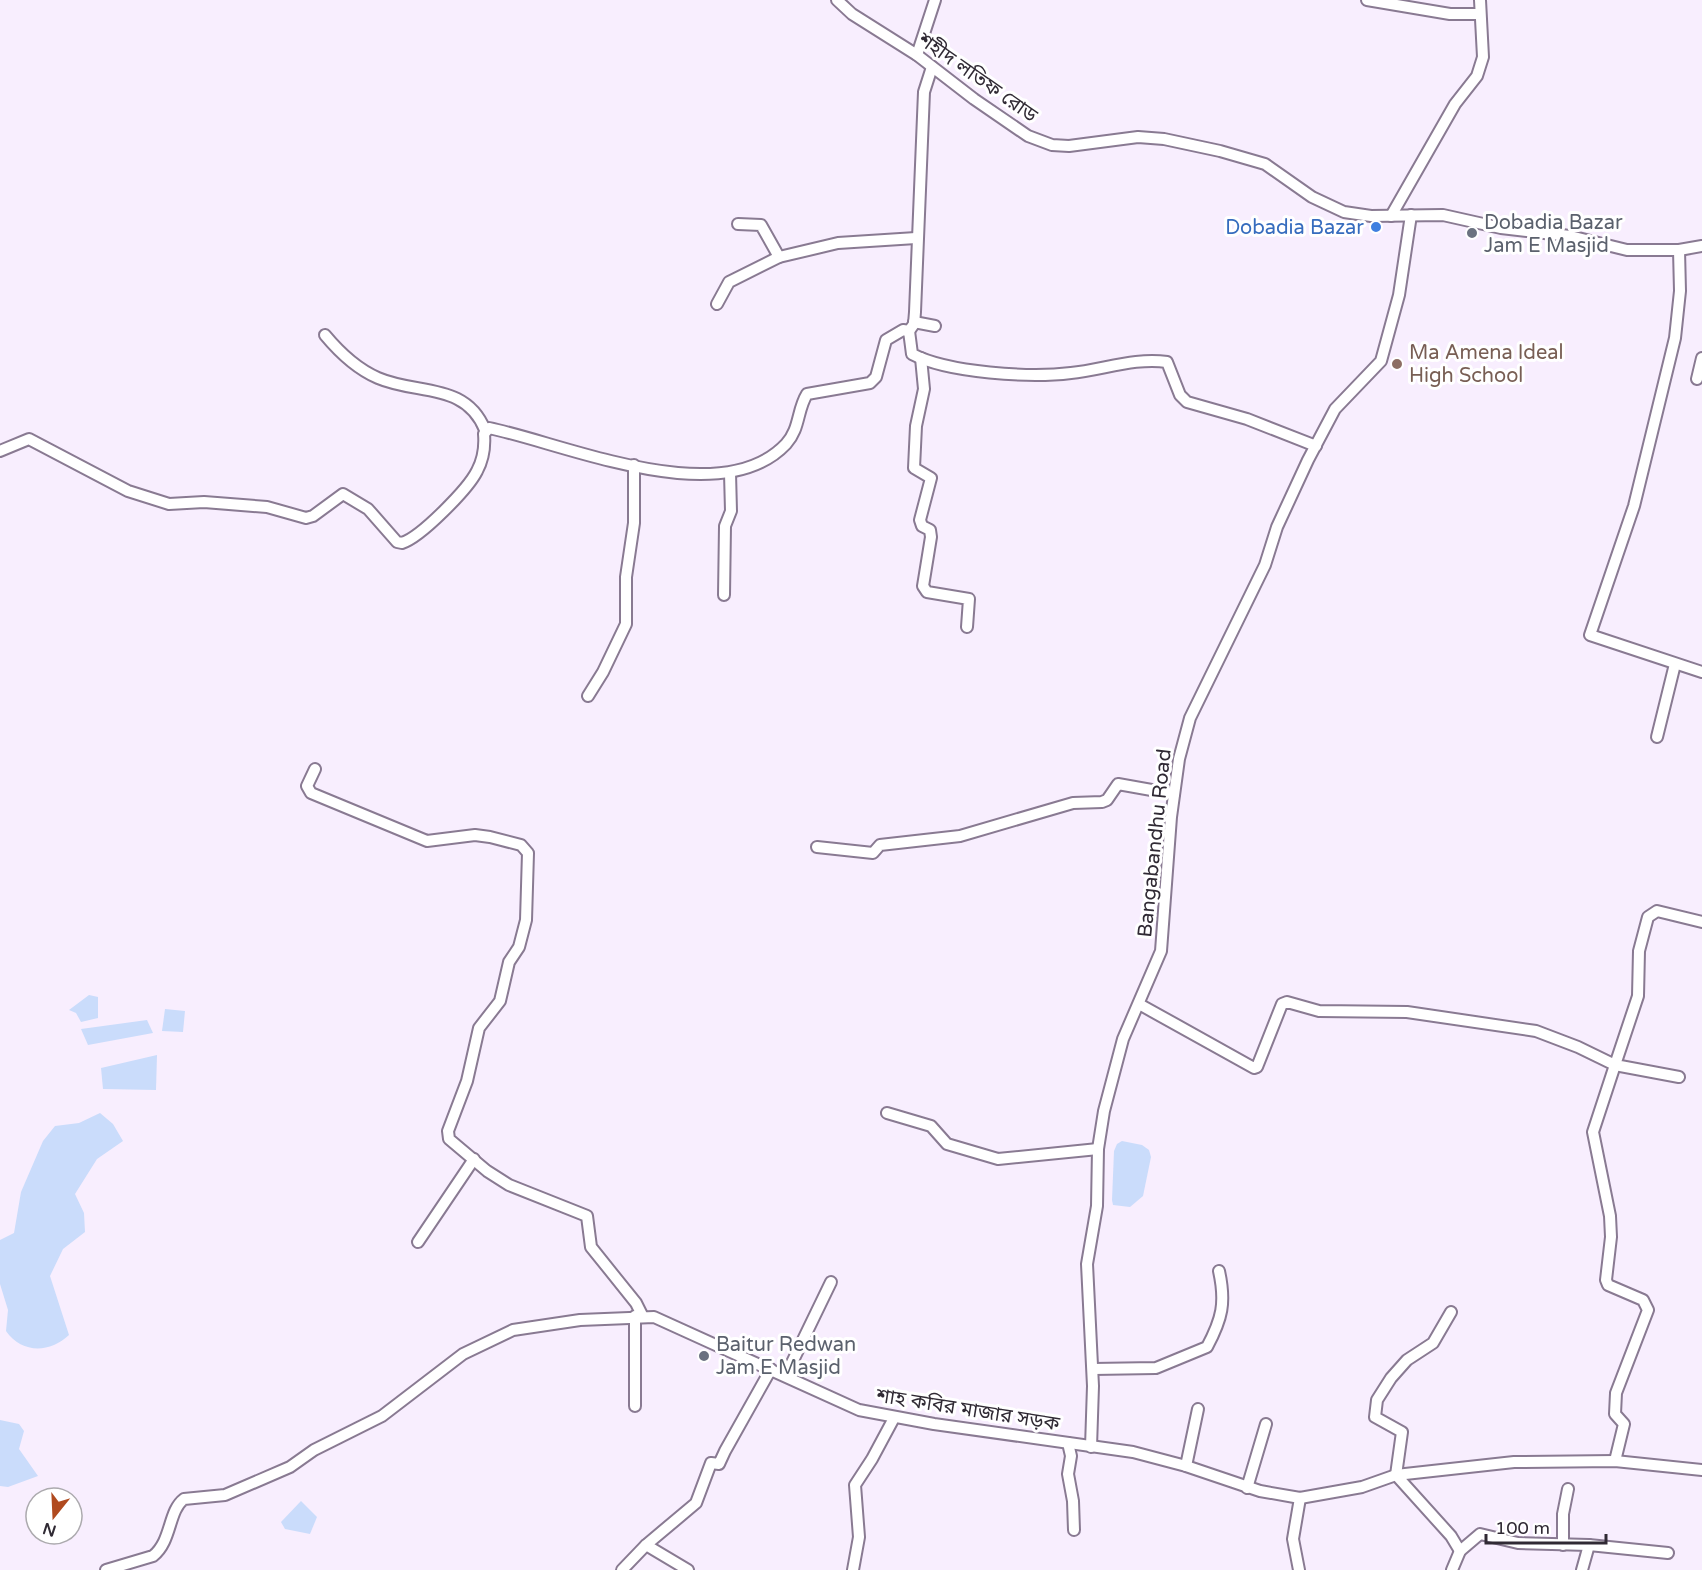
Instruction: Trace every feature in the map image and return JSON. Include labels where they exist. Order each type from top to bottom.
[{"type":"street","name":"শহীদ লতিফ রোড","points":[[837,0],[852,14],[917,55],[1028,136],[1052,145],[1069,146],[1138,137],[1220,151],[1265,164],[1312,197],[1344,212],[1391,216],[1443,215],[1501,228],[1570,236],[1627,250],[1702,246]]},
{"type":"street","points":[[917,55],[935,0]]},
{"type":"street","points":[[1367,0],[1450,14],[1480,14]]},
{"type":"street","points":[[1391,216],[1455,104],[1477,76],[1482,57],[1480,0]]},
{"type":"street","points":[[932,67],[924,92],[920,221],[916,238],[911,327],[912,354],[974,370],[1025,375],[1070,374],[1153,360],[1167,362],[1180,395],[1187,402],[1247,419],[1316,446]]},
{"type":"street","name":"Bangabandhu Road","points":[[1091,1447],[1093,1370],[1087,1264],[1097,1206],[1098,1149],[1112,1076],[1124,1039],[1161,951],[1179,759],[1190,718],[1265,565],[1277,527],[1316,446],[1335,409],[1381,361],[1399,295],[1411,215]]},
{"type":"street","points":[[738,224],[761,225],[779,257]]},
{"type":"street","points":[[717,304],[729,282],[779,257],[838,243],[916,238]]},
{"type":"street","points":[[1679,249],[1680,291],[1675,338],[1634,506],[1590,635],[1702,672]]},
{"type":"street","points":[[485,430],[489,428],[505,431],[594,458],[662,471],[730,473],[743,471],[786,445],[796,430],[807,394],[870,383],[876,377],[886,340],[911,327],[935,326]]},
{"type":"street","points":[[0,451],[29,439],[128,491],[169,504],[204,502],[267,507],[306,518],[313,516],[343,494],[368,509],[397,542],[402,543],[418,533],[466,487],[478,470],[485,430],[479,415],[471,405],[432,390],[392,384],[363,371],[338,351],[325,335]]},
{"type":"street","points":[[921,358],[924,389],[916,426],[914,468],[931,478],[920,520],[922,526],[930,530],[932,537],[923,586],[927,592],[969,599],[967,627]]},
{"type":"street","points":[[1696,379],[1702,358]]},
{"type":"street","points":[[588,696],[594,682],[603,672],[626,624],[626,577],[634,523],[634,465]]},
{"type":"street","points":[[723,595],[725,526],[730,512],[730,473]]},
{"type":"street","points":[[1657,737],[1675,664]]},
{"type":"street","points":[[315,769],[307,786],[311,793],[415,837],[427,841],[475,836],[489,837],[521,845],[528,853],[526,920],[519,946],[509,962],[500,1001],[479,1028],[467,1081],[448,1131],[449,1139],[509,1185],[587,1216],[591,1247],[636,1303],[639,1316],[635,1406]]},
{"type":"street","points":[[817,848],[873,854],[880,844],[960,836],[1073,803],[1107,800],[1118,784],[1174,794]]},
{"type":"street","points":[[1615,1461],[1624,1425],[1615,1414],[1616,1393],[1648,1310],[1643,1300],[1608,1285],[1606,1280],[1611,1237],[1610,1216],[1593,1132],[1638,996],[1639,951],[1648,917],[1657,911],[1702,922]]},
{"type":"street","points":[[1139,1004],[1254,1068],[1257,1067],[1272,1023],[1282,1004],[1287,1002],[1319,1011],[1407,1012],[1536,1032],[1578,1047],[1615,1065],[1679,1077]]},
{"type":"street","points":[[887,1113],[932,1126],[947,1144],[998,1159],[1098,1149]]},
{"type":"street","points":[[418,1242],[474,1159]]},
{"type":"street","points":[[1093,1370],[1156,1368],[1207,1347],[1219,1323],[1224,1298],[1219,1271]]},
{"type":"street","points":[[786,1375],[831,1282]]},
{"type":"street","points":[[1451,1312],[1433,1343],[1407,1360],[1377,1400],[1375,1417],[1385,1425],[1399,1428],[1402,1432],[1396,1475],[1451,1536],[1460,1551]]},
{"type":"street","name":"শাহ কবির মাজার সড়ক","points":[[106,1570],[153,1556],[168,1533],[179,1503],[184,1499],[225,1496],[290,1467],[314,1450],[382,1416],[463,1354],[513,1330],[580,1320],[639,1316],[654,1317],[859,1410],[894,1418],[1133,1452],[1186,1466],[1247,1488],[1300,1498],[1362,1486],[1396,1475],[1514,1462],[1615,1461],[1702,1470]]},
{"type":"street","points":[[622,1570],[646,1545],[700,1499],[711,1462],[719,1464],[723,1459],[725,1451],[771,1370]]},
{"type":"street","points":[[1186,1466],[1198,1409]]},
{"type":"street","points":[[853,1570],[859,1537],[855,1485],[894,1418]]},
{"type":"street","points":[[1247,1488],[1266,1424]]},
{"type":"street","points":[[1068,1443],[1071,1456],[1068,1474],[1073,1501],[1074,1530]]},
{"type":"street","points":[[1563,1545],[1563,1514],[1568,1489]]},
{"type":"street","points":[[1299,1570],[1293,1539],[1300,1498]]},
{"type":"street","points":[[1452,1570],[1460,1551],[1480,1534],[1518,1543],[1589,1545],[1668,1553]]},
{"type":"street","points":[[646,1545],[688,1570]]},
{"type":"street","points":[[1582,1570],[1589,1545]]},
{"type":"water","points":[[89,995],[98,997],[98,1018],[81,1022],[76,1013],[69,1010]]},
{"type":"water","points":[[165,1009],[185,1011],[183,1032],[162,1031]]},
{"type":"water","points":[[147,1020],[153,1033],[88,1045],[81,1029]]},
{"type":"water","points":[[157,1055],[156,1090],[103,1089],[101,1068]]},
{"type":"water","points":[[100,1113],[113,1124],[123,1141],[97,1159],[75,1194],[84,1213],[85,1232],[63,1249],[50,1276],[69,1335],[45,1348],[28,1347],[13,1339],[6,1331],[8,1310],[0,1284],[0,1240],[14,1233],[21,1192],[43,1141],[55,1126],[79,1123]]},
{"type":"water","points":[[1122,1141],[1142,1145],[1149,1150],[1151,1157],[1143,1196],[1130,1207],[1113,1205],[1112,1200],[1114,1151],[1117,1144]]},
{"type":"water","points":[[0,1420],[19,1424],[24,1431],[19,1449],[38,1476],[8,1487],[0,1486]]},
{"type":"water","points":[[301,1501],[317,1517],[310,1534],[285,1529],[281,1522]]},
{"type":"place","name":"Dobadia Bazar","points":[[1376,227]]},
{"type":"place","name":"Dobadia Bazar Jam E Masjid","points":[[1472,233]]},
{"type":"place","name":"Ma Amena Ideal High School","points":[[1397,364]]},
{"type":"place","name":"Baitur Redwan Jam E Masjid","points":[[704,1356]]}]
